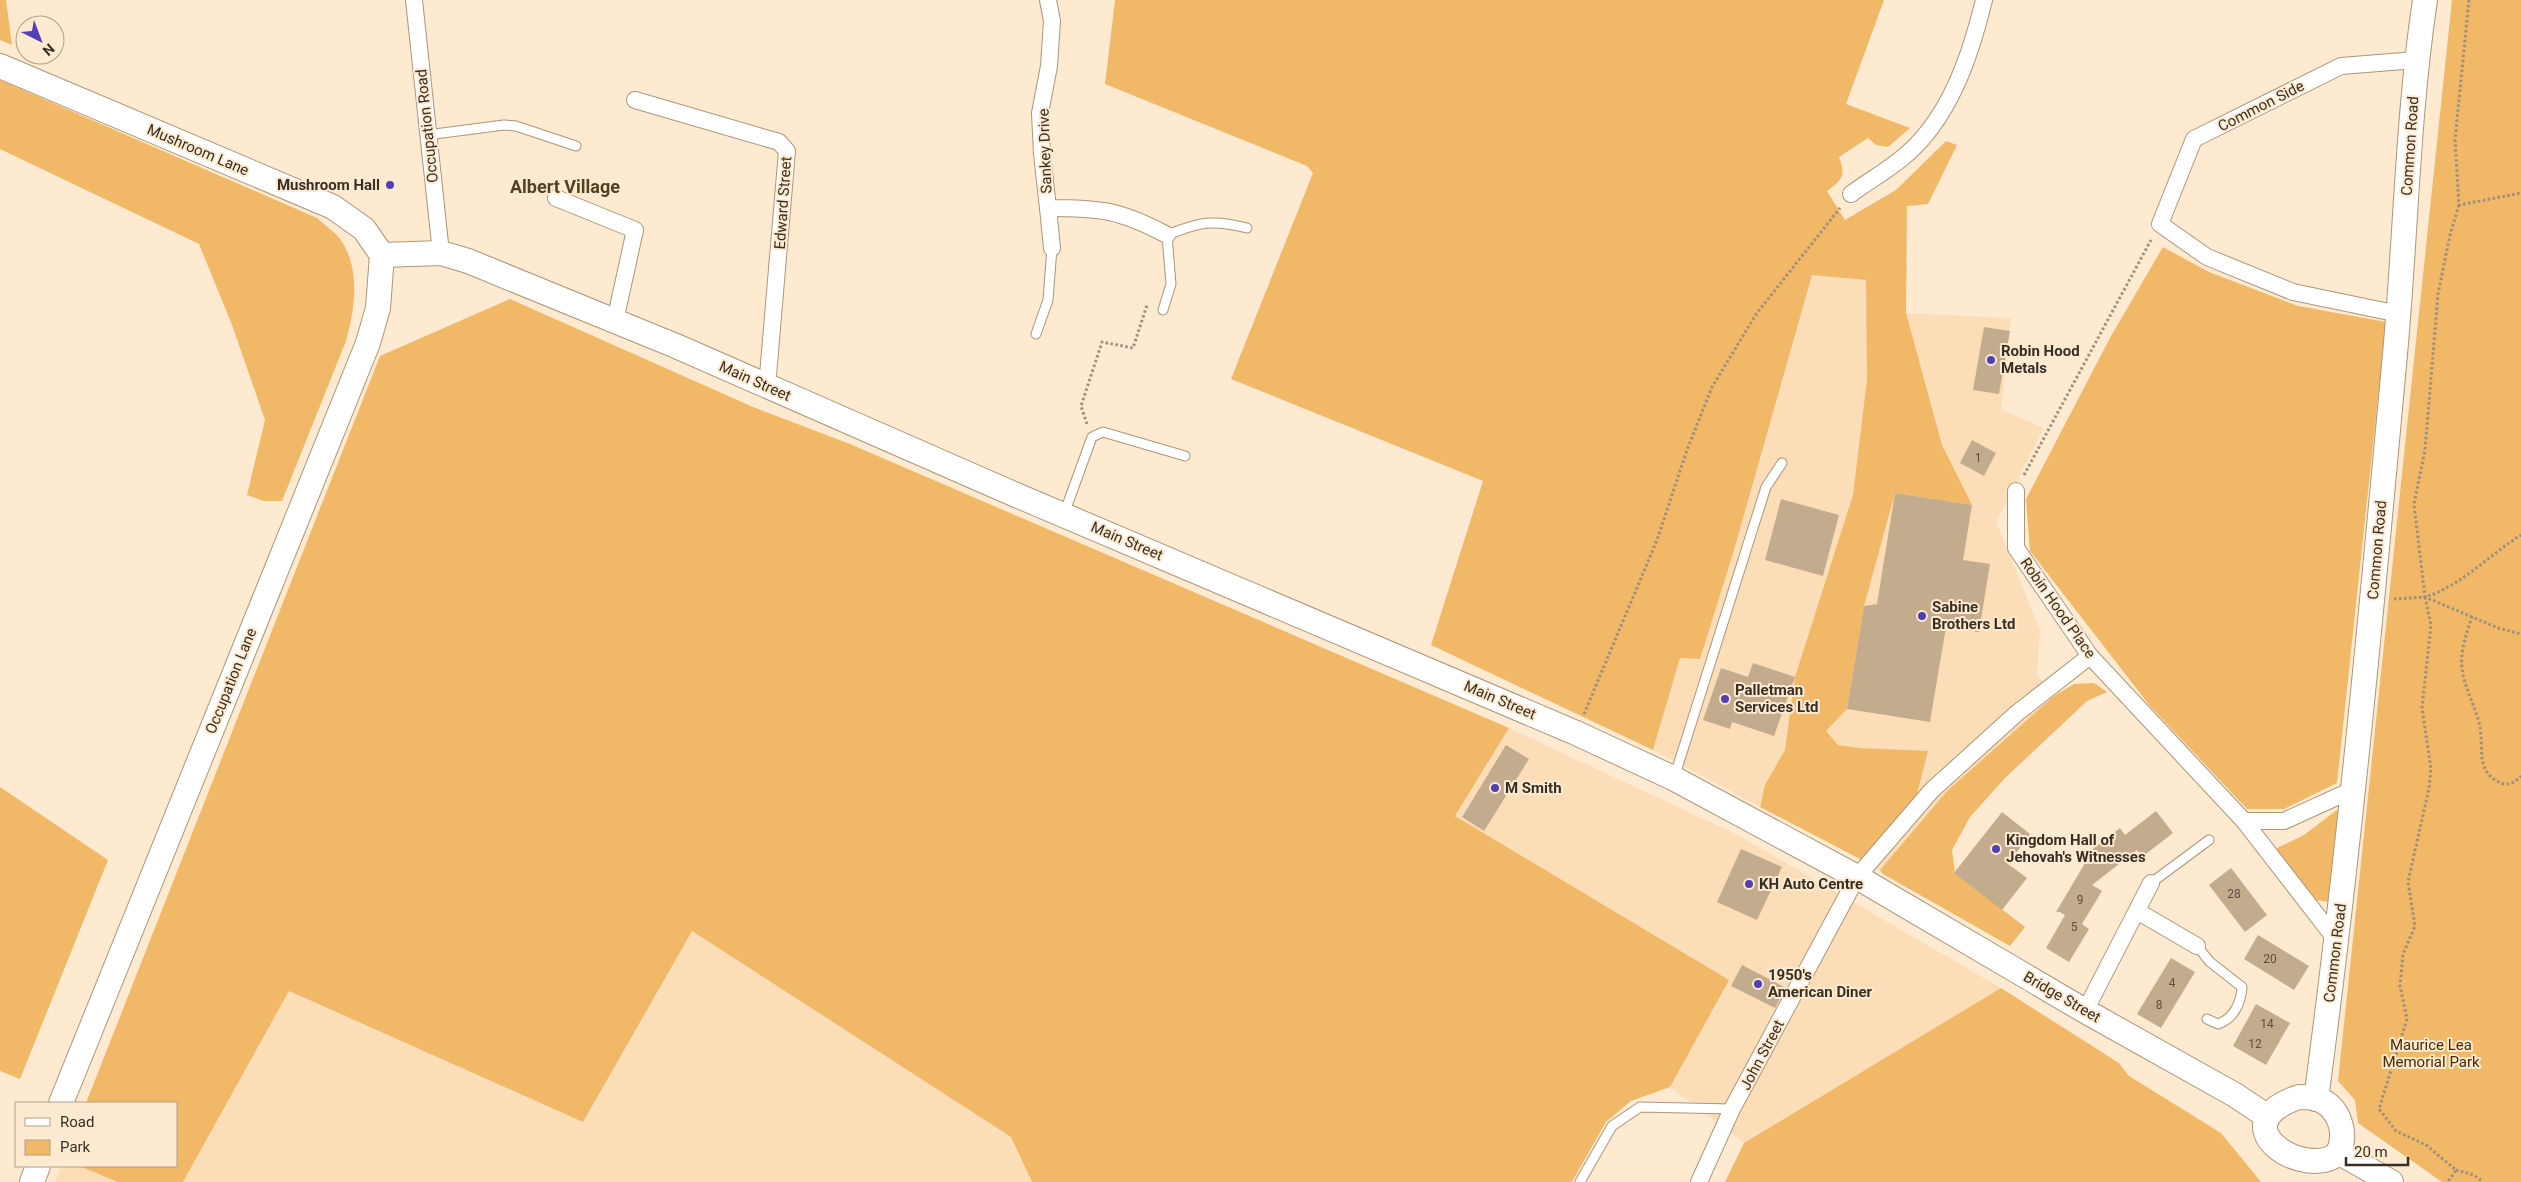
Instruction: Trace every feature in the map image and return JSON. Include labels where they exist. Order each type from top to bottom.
[{"type":"street","name":"Occupation Road","points":[[414,0],[441,253]]},
{"type":"street","name":"Sankey Drive","points":[[1048,0],[1052,21],[1050,66],[1040,113],[1048,208],[1085,208],[1111,211],[1139,220],[1167,235]]},
{"type":"street","points":[[1851,194],[1902,158],[1923,137],[1943,109],[1962,76],[1973,45],[1984,0]]},
{"type":"street","name":"Common Road","points":[[2316,1098],[2337,941],[2373,600],[2399,314],[2416,60],[2426,0]]},
{"type":"street","name":"Common Side","points":[[2160,224],[2194,139],[2341,66],[2416,60]]},
{"type":"street","name":"Mushroom Lane","points":[[0,66],[333,207],[364,229],[382,254]]},
{"type":"street","name":"Edward Street","points":[[635,100],[779,142],[787,151],[788,164],[767,386]]},
{"type":"street","points":[[556,198],[636,230],[615,321]]},
{"type":"street","points":[[1048,208],[1052,248]]},
{"type":"street","points":[[2160,224],[2207,257],[2293,292],[2399,314]]},
{"type":"street","name":"Main Street","points":[[382,254],[441,253],[615,321],[1016,495],[1576,733],[1674,778],[1857,876]]},
{"type":"street","name":"Occupation Lane","points":[[61,1102],[368,343],[380,299],[382,254]]},
{"type":"street","name":"Robin Hood Place","points":[[2016,491],[2016,548],[2090,656],[2244,821],[2337,941]]},
{"type":"street","name":"John Street","points":[[1699,1182],[1732,1109],[1857,876],[1932,790],[2017,713],[2090,656]]},
{"type":"street","points":[[2244,821],[2284,821],[2352,790]]},
{"type":"street","name":"Bridge Street","points":[[1857,876],[2085,1011],[2235,1095],[2268,1117]]},
{"type":"street","points":[[2085,1011],[2151,883]]},
{"type":"street","points":[[2137,911],[2196,946]]},
{"type":"street","points":[[2299,1097],[2316,1098],[2328,1105],[2341,1123],[2343,1136],[2338,1152],[2330,1163],[2318,1171],[2291,1174],[2271,1154],[2267,1141],[2268,1117],[2286,1101],[2299,1097]]},
{"type":"street","points":[[2338,1152],[2391,1182]]},
{"type":"street","points":[[32,1182],[38,1167]]},
{"type":"lane","points":[[427,135],[504,125],[516,126],[576,146]]},
{"type":"lane","points":[[1163,310],[1171,284],[1167,235],[1194,224],[1221,221],[1247,228]]},
{"type":"lane","points":[[1036,334],[1048,300],[1052,248]]},
{"type":"lane","points":[[1063,514],[1092,437],[1103,432],[1185,456]]},
{"type":"lane","points":[[1674,778],[1766,487],[1782,463]]},
{"type":"lane","points":[[2151,883],[2209,840]]},
{"type":"lane","points":[[2196,946],[2210,962],[2242,987],[2238,1006],[2228,1021],[2218,1024],[2208,1019]]},
{"type":"lane","points":[[1580,1182],[1612,1126],[1640,1107],[1732,1109]]},
{"type":"path","points":[[2469,0],[2455,140],[2459,206],[2450,235],[2438,294],[2425,450],[2414,504],[2425,597],[2431,625],[2422,708],[2431,769],[2408,882],[2415,926],[2403,954],[2400,986],[2407,1019],[2379,1109],[2396,1131],[2426,1146],[2456,1170],[2474,1175],[2483,1182]]},
{"type":"path","points":[[2459,206],[2521,193]]},
{"type":"path","points":[[1576,733],[1656,540],[1687,450],[1712,387],[1757,313],[1851,194]]},
{"type":"path","points":[[2016,491],[2160,224]]},
{"type":"path","points":[[1092,437],[1080,406],[1102,342],[1134,348],[1148,303],[1163,310]]},
{"type":"path","points":[[2373,600],[2425,597],[2443,591],[2521,535]]},
{"type":"path","points":[[2425,597],[2498,628],[2521,634]]},
{"type":"path","points":[[2472,616],[2463,646],[2462,669],[2480,728],[2483,768],[2493,780],[2505,784],[2516,781],[2521,776]]},
{"type":"path","points":[[2448,1182],[2456,1170]]},
{"type":"shaded area","points":[[1812,274],[1866,280],[1881,286],[1906,313],[2011,318],[2001,410],[2044,428],[1996,522],[2040,630],[2037,675],[2054,696],[1947,791],[1880,870],[1653,750],[1680,658],[1700,659]]},
{"type":"shaded area","points":[[1509,728],[1738,835],[2001,988],[1744,1143],[1670,1087],[1728,980],[1454,816]]},
{"type":"shaded area","points":[[692,930],[1011,1137],[1032,1182],[183,1182],[289,991],[583,1122]]},
{"type":"shaded area","points":[[61,1167],[81,1167],[118,1182],[55,1182]]},
{"type":"green space","points":[[0,0],[6,0],[12,45],[0,40]]},
{"type":"green space","points":[[1115,0],[1884,0],[1846,104],[1910,128],[1888,147],[1876,145],[1868,138],[1839,157],[1842,176],[1827,191],[1845,220],[1896,190],[1946,141],[1957,145],[1928,204],[1907,206],[1906,313],[1942,445],[1972,505],[1895,493],[1864,606],[1847,709],[1826,731],[1838,745],[1860,748],[1928,751],[1917,794],[1862,860],[1760,807],[1765,785],[1785,750],[1795,677],[1853,495],[1867,380],[1866,280],[1812,275],[1734,550],[1700,659],[1680,658],[1653,750],[1431,645],[1483,481],[1231,379],[1313,173],[1307,166],[1105,84]]},
{"type":"green space","name":"Maurice Lea Memorial Park","points":[[2452,0],[2521,0],[2521,1182],[2442,1182],[2358,1123],[2355,1100],[2338,1081]]},
{"type":"green space","points":[[0,80],[317,218],[340,239],[347,251],[354,276],[352,315],[346,341],[282,501],[264,501],[247,495],[265,420],[232,325],[199,244],[0,149]]},
{"type":"green space","points":[[2163,247],[2209,272],[2298,306],[2386,322],[2337,783],[2284,809],[2247,809],[2150,706],[2030,551],[2026,499],[2111,336]]},
{"type":"green space","points":[[510,299],[753,407],[850,444],[1509,728],[1455,816],[1729,980],[1670,1087],[1631,1101],[1606,1122],[1572,1182],[1032,1182],[1011,1137],[692,931],[583,1122],[289,991],[183,1182],[118,1182],[81,1167],[178,1167],[178,1102],[86,1102],[380,356]]},
{"type":"green space","points":[[2094,683],[2107,692],[2087,701],[2005,778],[1970,817],[1952,850],[1955,873],[2025,927],[2010,946],[1883,874],[1880,870],[1947,791],[2054,696],[2074,684]]},
{"type":"green space","points":[[0,787],[108,860],[20,1079],[0,1071]]},
{"type":"green space","points":[[2341,807],[2330,902],[2314,900],[2275,849],[2304,835]]},
{"type":"green space","points":[[2001,988],[2119,1063],[2129,1076],[2221,1133],[2261,1182],[1725,1182],[1744,1143]]},
{"type":"building","name":"Robin Hood Metals","points":[[1984,327],[2010,331],[1999,394],[1973,390]]},
{"type":"building","points":[[1972,440],[1996,453],[1984,476],[1960,463]]},
{"type":"building","name":"Sabine Brothers Ltd","points":[[1895,493],[1972,505],[1963,560],[1990,564],[1979,632],[1946,627],[1930,722],[1847,709],[1864,606],[1877,604]]},
{"type":"building","points":[[1781,499],[1839,515],[1823,576],[1765,560]]},
{"type":"building","points":[[1753,663],[1795,677],[1774,736],[1732,722],[1730,729],[1703,720],[1721,668],[1748,677]]},
{"type":"building","name":"M Smith","points":[[1506,745],[1529,759],[1484,831],[1462,817]]},
{"type":"building","points":[[2156,811],[2173,833],[2142,857],[2137,850],[2092,885],[2102,891],[2082,924],[2089,929],[2069,962],[2046,948],[2065,915],[2056,912],[2094,848],[2120,828],[2125,835]]},
{"type":"building","name":"Kingdom Hall of Jehovah's Witnesses","points":[[2002,812],[2030,834],[2008,864],[2027,878],[2002,910],[1954,873]]},
{"type":"building","name":"KH Auto Centre","points":[[1741,849],[1782,867],[1757,920],[1717,902]]},
{"type":"building","points":[[2231,868],[2267,915],[2245,932],[2209,885]]},
{"type":"building","points":[[2258,935],[2309,966],[2294,990],[2244,959]]},
{"type":"building","points":[[2171,958],[2195,972],[2161,1028],[2137,1014]]},
{"type":"building","points":[[1742,965],[1786,988],[1775,1008],[1731,986]]},
{"type":"building","points":[[2256,1004],[2290,1023],[2266,1065],[2233,1046]]},
{"type":"place","name":"Mushroom Hall","points":[[390,185]]},
{"type":"place","name":"Robin Hood Metals","points":[[1991,360]]},
{"type":"place","name":"Sabine Brothers Ltd","points":[[1922,616]]},
{"type":"place","name":"Palletman Services Ltd","points":[[1725,699]]},
{"type":"place","name":"M Smith","points":[[1495,788]]},
{"type":"place","name":"Kingdom Hall of Jehovah's Witnesses","points":[[1996,849]]},
{"type":"place","name":"KH Auto Centre","points":[[1749,884]]},
{"type":"place","name":"1950's American Diner","points":[[1758,984]]},
{"type":"district","name":"Albert Village","points":[[565,186]]}]
